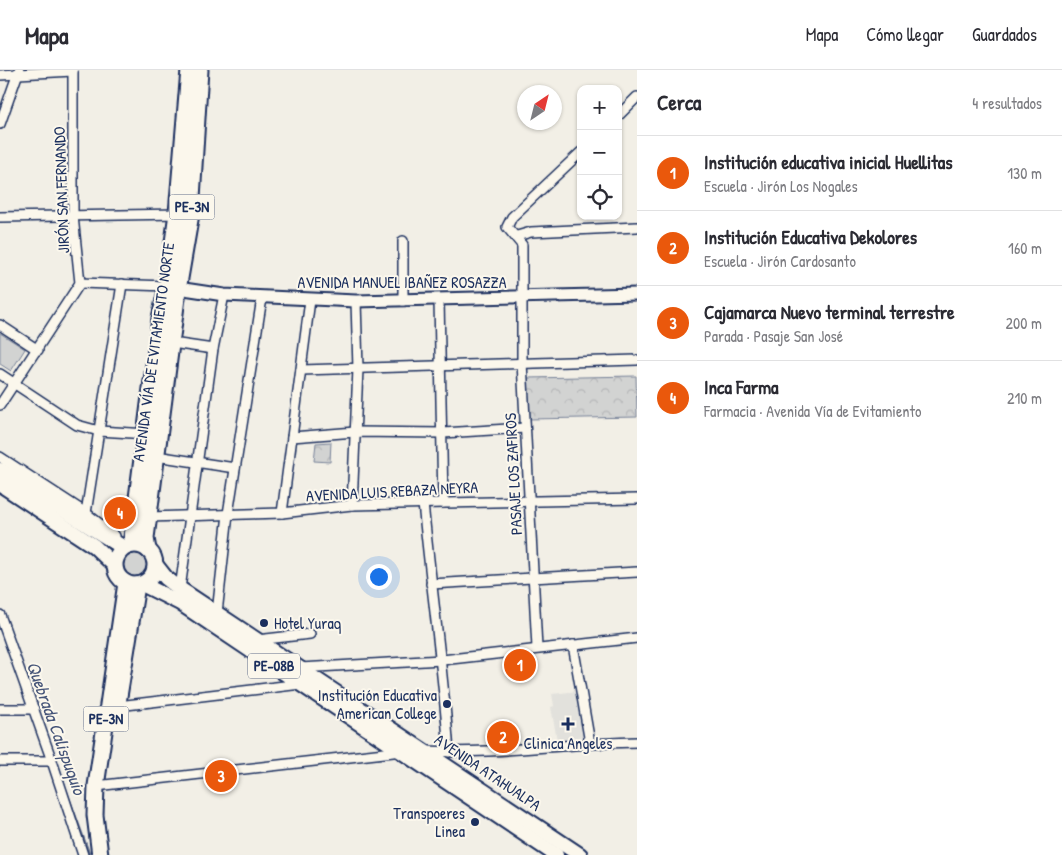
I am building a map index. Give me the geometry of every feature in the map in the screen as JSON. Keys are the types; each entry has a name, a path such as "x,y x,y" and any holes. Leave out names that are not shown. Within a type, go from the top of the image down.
{"highway":[{"name":"PE-3N","path":"184,214 189,70"},
{"name":"AVENIDA VÍA DE EVITAMIENTO NORTE","path":"148,550 146,538 156,456 152,435 172,343 173,288 184,214 200,70"},
{"name":"PE-3N","path":"100,855 95,815 118,706 127,578 116,557 128,546 152,435 160,318 173,288"},
{"path":"128,546 138,545 148,550"},
{"name":"PE-3N","path":"127,578 152,576 155,564 148,550"},
{"name":"PE-3N","path":"110,855 101,786 127,578"}],"main road":[{"path":"0,470 128,546"},
{"name":"AVENIDA ATAHUALPA","path":"0,484 94,546 127,578 173,598 403,750 556,855"},
{"name":"AVENIDA ATAHUALPA","path":"155,564 166,578 180,588 580,855"}],"street":[{"path":"0,75 18,72 73,70"},
{"name":"JIRÓN SAN FERNANDO","path":"73,70 73,216 80,283"},
{"path":"0,124 18,72"},
{"path":"622,112 637,98"},
{"name":"PASAJE LOS ZAFIROS","path":"537,648 522,362 522,245 507,228 512,217 577,156"},
{"path":"0,218 184,214"},
{"path":"516,236 531,232 637,227"},
{"path":"403,241 403,301"},
{"path":"0,405 38,350 80,283 173,288"},
{"path":"86,513 122,284"},
{"name":"AVENIDA MANUEL IBAÑEZ ROSAZZA","path":"173,288 262,298 356,301 637,294"},
{"path":"180,588 213,348 224,295"},
{"path":"217,613 228,514 262,298"},
{"path":"282,513 288,449 292,437 310,300"},
{"path":"439,300 442,367 443,503"},
{"path":"352,505 358,369 356,301"},
{"path":"0,325 38,350"},
{"path":"172,343 213,348"},
{"path":"301,370 637,360"},
{"path":"0,374 77,424 99,430 152,435"},
{"path":"292,437 355,432 443,433 525,428"},
{"path":"156,456 235,468"},
{"path":"0,457 86,513 128,546"},
{"name":"AVENIDA LUIS REBAZA NEYRA","path":"149,517 282,513 352,505 637,499"},
{"path":"423,503 431,584 442,660 449,752"},
{"path":"431,584 637,572"},
{"path":"0,615 83,855"},
{"path":"257,640 310,634"},
{"path":"300,668 442,660 637,638"},
{"path":"0,641 10,640"},
{"path":"573,645 590,743"},
{"path":"118,706 301,684"},
{"path":"0,709 34,709"},
{"path":"101,786 403,750 449,752 637,742"},
{"path":"0,761 52,761"}],"shaded area":[{"name":"Clinica Angeles","path":"578,691 585,736 557,740 551,707 554,706 552,694"}],"green space":[{"path":"0,333 25,349 11,371 0,364"},
{"path":"636,376 637,417 530,419 527,378"},
{"path":"331,442 330,462 314,461 316,443"},
{"path":"134,551 144,555 148,565 144,575 134,579 124,575 120,565 124,555"}],"waterway":[{"name":"Quebrada Calispuquio","path":"66,790 89,853"}],"place":[{"name":"Inca Farma","path":"120,513"},
{"name":"Hotel Yuraq","path":"264,623"},
{"name":"Institución educativa inicial Huellitas","path":"520,665"},
{"name":"Institución Educativa American College","path":"447,704"},
{"name":"Clinica Angeles","path":"568,724"},
{"name":"Institución Educativa Dekolores","path":"503,737"},
{"name":"Cajamarca Nuevo terminal terrestre","path":"221,776"},
{"name":"Transpoeres Linea","path":"475,822"}]}
